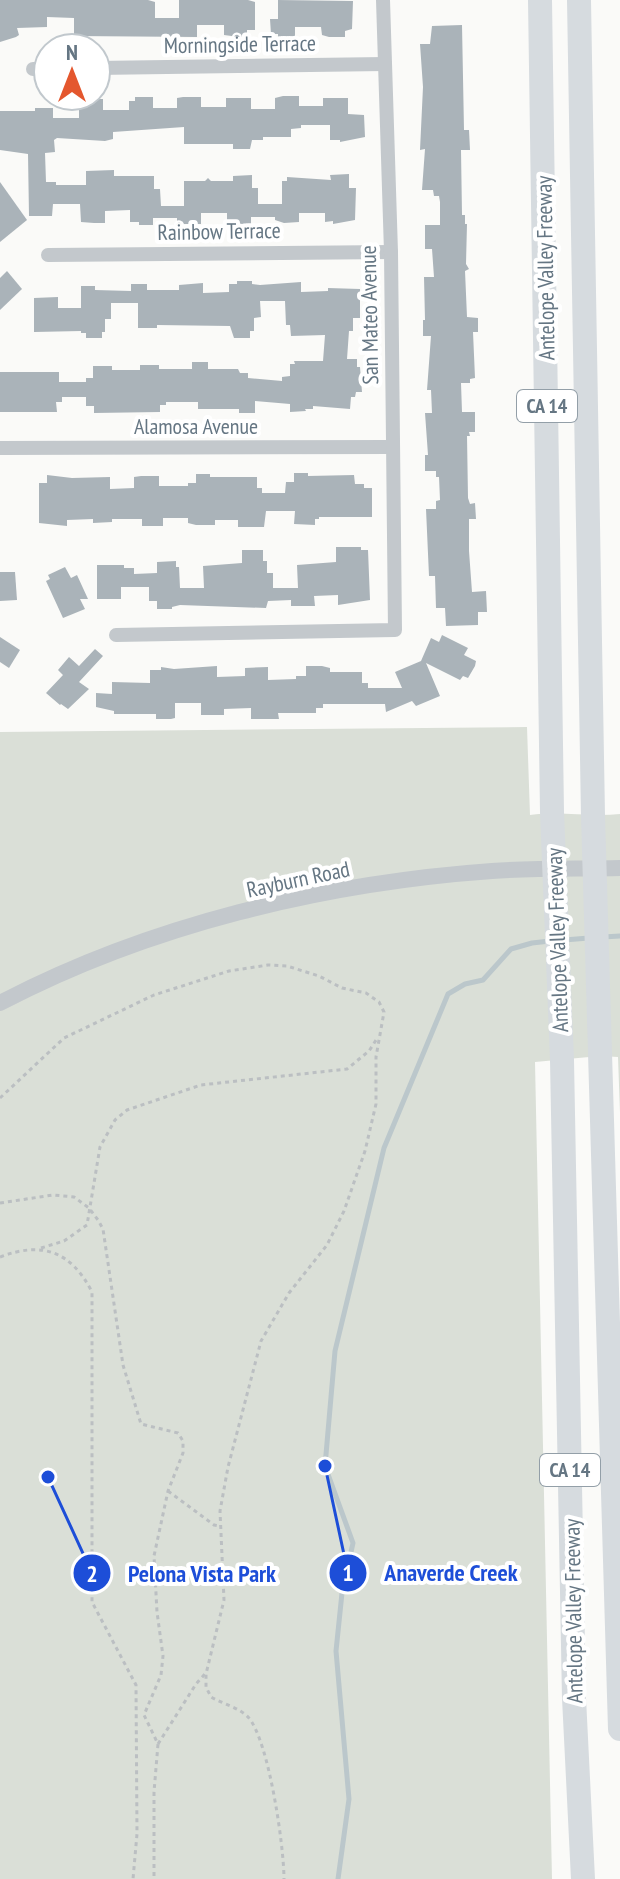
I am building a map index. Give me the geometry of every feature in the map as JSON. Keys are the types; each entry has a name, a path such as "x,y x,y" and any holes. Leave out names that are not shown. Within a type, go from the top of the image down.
{"highway":[{"name":"Antelope Valley Freeway","path":"540,0 552,812 562,1060 574,1698 583,1879"},
{"name":"Antelope Valley Freeway","path":"579,0 593,816 620,1729"}],"street":[{"name":"San Mateo Avenue","path":"116,635 395,630 391,252 383,0"},
{"name":"Morningside Terrace","path":"112,68 385,64"},
{"name":"Rainbow Terrace","path":"48,255 391,252"},
{"name":"Alamosa Avenue","path":"0,448 393,447"},
{"name":"Rayburn Road","path":"0,1003 109,955 262,908 415,879 493,871 620,868"}],"path":[{"path":"0,1098 64,1038 154,995 229,971 268,965 287,966 319,976 342,988 366,993 379,1002 384,1012 374,1077 376,1104 365,1151 344,1211 327,1245 289,1293 261,1341 228,1467 220,1511 224,1600 206,1674 206,1687 211,1697 236,1708 255,1726 263,1747 284,1851 284,1879"},
{"path":"0,1257 64,1241 83,1230 87,1225 100,1147 115,1120 127,1110 201,1085 347,1069 369,1051 381,1033"},
{"path":"0,1203 53,1195 74,1197 89,1208 103,1229 123,1365 141,1424 178,1433 183,1441 183,1453 168,1491 154,1556 163,1656 161,1675 144,1715 158,1744"},
{"path":"37,1249 56,1252 69,1261 84,1277 92,1292 92,1602 136,1685 137,1834 133,1879"},
{"path":"168,1491 214,1525 220,1526"},
{"path":"154,1879 154,1792 158,1744 196,1684 206,1674"}],"shaded area":[{"path":"527,727 530,815 620,814 620,1113 618,1057 535,1062 552,1879 0,1879 0,732"}],"building":[{"path":"0,0 148,0 155,2 155,18 179,18 179,0 255,2 255,30 247,30 247,38 224,35 224,25 197,25 197,37 112,36 112,32 74,32 74,18 47,17 47,27 17,28 19,35 0,42"},
{"path":"278,0 353,1 352,29 345,31 345,37 329,37 322,35 321,27 295,27 295,37 278,37 278,34 271,34 270,19 278,19"},
{"path":"462,25 464,130 469,130 470,150 461,150 462,215 465,215 467,224 466,264 469,269 465,271 467,317 478,318 478,332 473,332 475,378 470,379 470,383 461,383 462,412 475,412 475,432 469,432 470,436 467,436 468,498 470,504 475,503 476,519 469,519 469,551 472,592 486,591 487,612 478,612 478,625 446,626 445,608 436,608 435,576 429,576 426,509 436,509 436,501 440,500 436,471 425,471 425,455 428,455 425,413 432,413 431,390 427,390 431,336 423,336 424,277 434,277 432,249 425,249 425,225 440,225 440,202 433,190 422,190 425,149 420,150 423,87 420,44 430,44 432,26"},
{"path":"299,96 299,106 323,106 323,98 348,98 348,114 364,115 365,137 340,142 330,140 330,125 301,125 301,128 291,129 291,137 252,140 250,149 233,149 233,144 184,144 184,127 113,132 113,139 105,141 57,138 54,140 55,152 45,153 46,182 86,185 86,171 114,170 114,176 154,176 154,189 160,189 161,206 184,206 184,181 205,181 208,178 211,181 233,181 233,176 252,175 252,188 258,188 258,204 282,204 282,181 287,181 287,177 331,180 330,175 349,174 349,188 356,188 355,220 333,224 333,221 325,222 325,213 299,213 299,222 284,223 275,220 275,217 251,217 251,224 235,225 235,222 227,222 227,213 201,213 201,224 184,224 177,222 177,218 153,218 153,225 139,225 139,222 130,222 130,210 105,211 105,223 94,223 81,222 80,204 53,204 52,216 29,216 28,154 0,150 0,111 53,112 53,118 79,118 79,112 129,110 129,101 135,101 135,97 153,97 153,108 177,108 177,98 201,97 201,107 226,107 226,98 251,98 251,109 275,109 275,98"},
{"path":"0,182 27,220 0,242"},
{"path":"7,271 22,289 0,310 0,278"},
{"path":"237,281 252,281 252,284 260,285 301,282 301,292 328,291 328,288 360,289 360,318 353,318 347,359 357,359 362,392 356,392 355,397 351,397 350,409 313,406 313,409 306,411 290,412 290,404 255,401 255,413 239,413 239,409 198,409 198,402 166,402 166,405 160,405 160,412 94,413 94,406 86,406 86,397 62,397 62,402 56,402 57,412 0,412 0,372 59,372 59,382 86,382 86,378 93,378 93,366 112,366 112,370 140,370 140,365 159,365 159,369 192,369 192,362 208,362 208,369 238,369 240,373 248,373 248,378 282,381 282,377 290,376 290,364 295,364 294,361 323,361 325,335 291,336 290,325 286,325 285,301 260,301 261,317 254,318 254,331 250,331 250,338 234,338 230,326 157,325 157,328 138,328 138,303 111,303 111,319 105,319 102,338 86,338 86,333 81,331 34,332 34,298 58,297 58,308 81,308 81,286 95,286 95,290 131,291 131,284 147,284 147,290 179,290 179,285 203,283 203,293 229,292 229,284 237,284"},
{"path":"294,473 308,473 308,476 354,475 355,484 372,488 372,517 319,517 315,519 315,525 294,524 295,511 266,511 264,527 238,527 238,520 215,520 215,525 196,525 188,523 188,518 163,518 163,526 142,526 142,519 112,519 112,522 93,523 93,519 67,520 67,526 39,523 39,483 47,483 47,475 110,477 110,489 134,488 134,477 141,476 159,476 159,486 188,486 188,483 196,483 196,474 257,477 257,488 262,488 262,493 285,493 286,482 294,482"},
{"path":"336,547 368,550 370,600 338,605 338,595 314,596 315,606 291,606 291,600 268,601 266,608 180,605 172,609 157,609 157,601 149,601 149,587 121,587 121,599 97,599 97,565 124,565 124,568 134,568 134,574 157,573 157,562 176,561 180,588 204,588 203,566 242,563 242,550 263,550 267,573 273,573 273,588 298,588 297,565 336,562"},
{"path":"65,567 71,578 77,575 88,599 80,599 85,609 63,618 46,581 50,579 48,575"},
{"path":"0,572 15,572 17,600 0,601"},
{"path":"442,635 468,648 464,655 476,661 475,666 468,678 463,676 460,680 426,663 440,696 416,706 412,701 386,712 385,704 323,704 323,708 316,708 316,713 278,713 279,719 251,719 251,708 224,709 224,715 201,715 201,703 175,703 175,718 171,719 156,719 156,714 114,714 114,711 96,707 96,693 112,694 112,682 150,683 150,670 161,670 161,667 217,666 217,677 245,676 245,668 268,667 268,680 296,679 296,676 306,676 306,666 322,666 330,668 330,672 362,672 362,683 368,683 368,688 402,688 395,672 421,661 431,638 439,642"},
{"path":"0,637 20,650 9,668 0,662"},
{"path":"95,649 103,656 79,682 89,689 68,709 60,705 46,693 63,675 58,670 69,657 79,666"}],"waterway":[{"path":"603,937 620,936"},
{"path":"564,940 589,938"},
{"path":"338,1879 349,1799 336,1651 342,1593 353,1543 325,1466 335,1351 384,1148 448,994 465,984 483,980 511,949 550,941"}],"place":[{"name":"Anaverde Creek","path":"325,1466"},
{"name":"Pelona Vista Park","path":"48,1477"}]}
